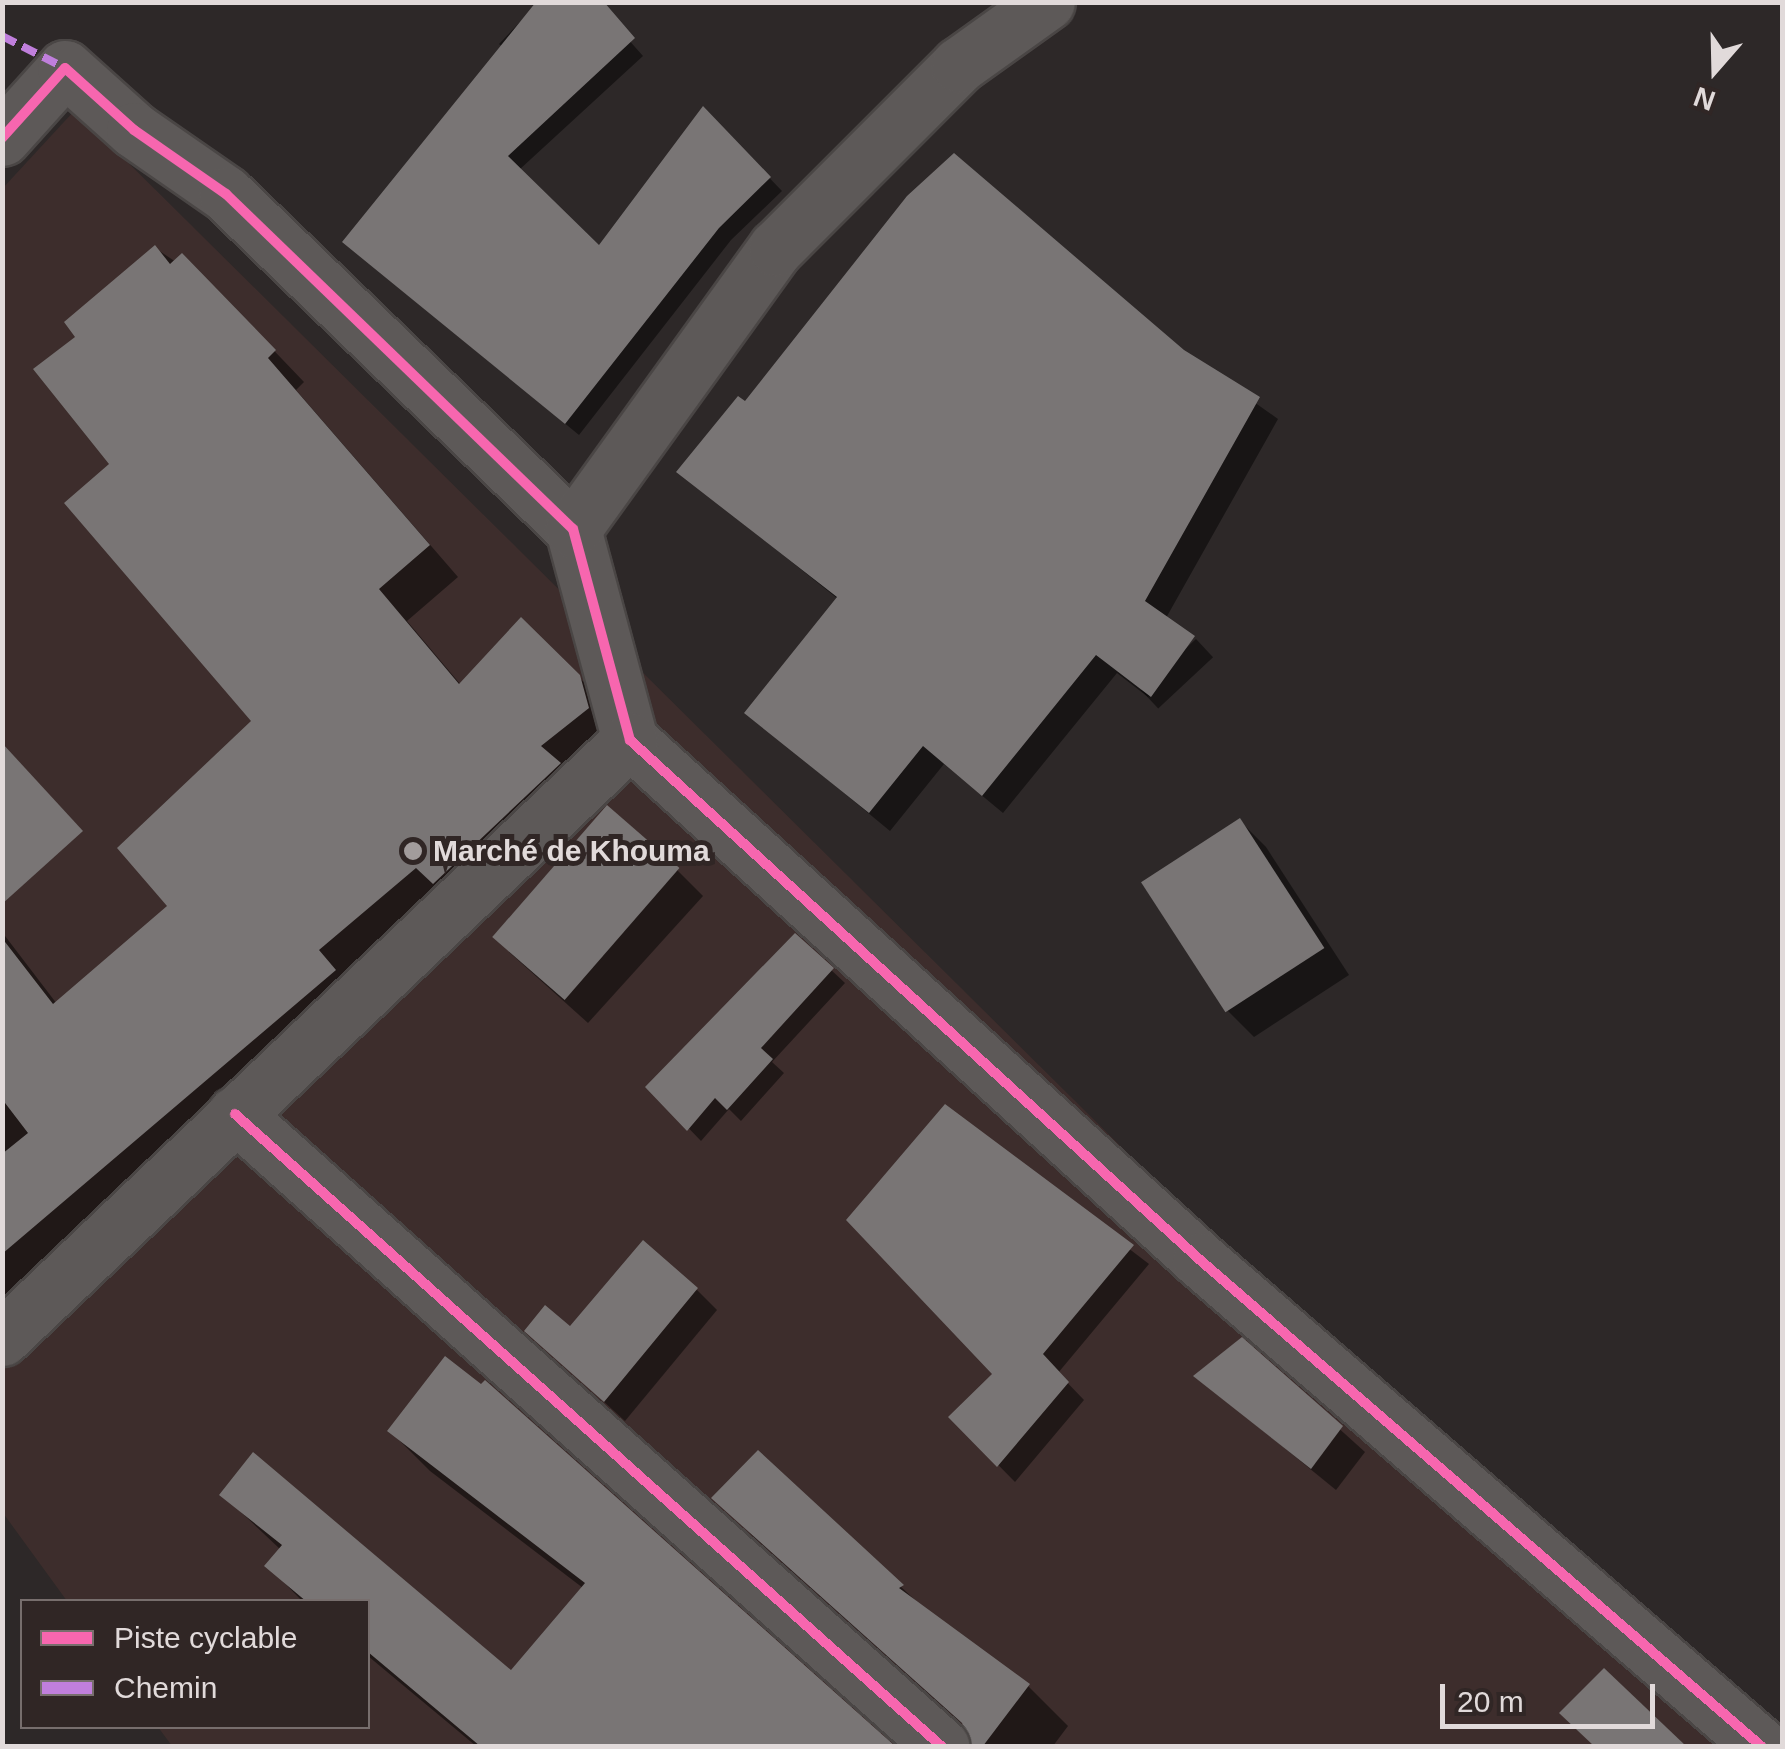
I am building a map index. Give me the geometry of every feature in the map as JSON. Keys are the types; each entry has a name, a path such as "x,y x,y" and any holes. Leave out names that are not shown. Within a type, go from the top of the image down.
{"street":[{"path":"573,530 776,248 959,65 1047,2"},
{"path":"2,138 64,68 134,130 226,194 573,530 630,740 1200,1260 1761,1746"},
{"path":"2,1338 630,740"},
{"path":"235,1114 941,1746"}],"shaded area":[{"name":"Marché de Khouma","path":"75,110 1726,1746 172,1746 159,1729 370,1729 370,1599 66,1599 3,1513 2,189"}],"building":[{"path":"536,2 604,2 635,38 508,156 599,245 703,106 771,177 719,228 565,424 342,242"},
{"path":"954,153 1184,350 1260,397 1145,601 1195,636 1151,697 1096,655 982,796 923,746 869,813 744,713 837,597 676,472 738,396 745,401 907,196"},
{"path":"155,245 170,264 182,253 276,350 268,358 430,545 379,589 459,684 521,617 580,675 589,708 541,746 561,763 433,884 416,868 319,950 336,970 2,1254 2,1154 28,1133 2,1099 2,938 53,1004 167,906 117,848 251,721 64,503 109,464 33,369 75,337 64,322"},
{"path":"2,743 83,831 2,904"},
{"path":"607,805 679,868 565,1000 492,937"},
{"path":"1240,818 1324,948 1225,1012 1141,882"},
{"path":"795,933 834,968 761,1048 773,1059 727,1110 715,1098 687,1131 645,1087"},
{"path":"945,1104 1134,1245 1043,1354 1069,1382 997,1467 948,1417 992,1374 846,1220"},
{"path":"643,1240 698,1288 604,1402 524,1331 545,1305 570,1326"},
{"path":"1242,1337 1343,1426 1311,1469 1193,1376"},
{"path":"445,1356 481,1384 485,1380 895,1746 480,1746 370,1654 370,1599 303,1599 264,1566 282,1545 219,1495 253,1452 511,1670 585,1583 387,1431"},
{"path":"758,1450 904,1585 899,1588 1030,1684 983,1746 971,1746 962,1723 711,1498"},
{"path":"1604,1668 1686,1746 1594,1746 1559,1713"}],"marked path":[{"path":"2,36 65,68"}],"cycle path":[{"path":"2,138 65,68 134,130 226,194 573,529 630,740 1200,1260 1761,1746"},
{"path":"235,1114 941,1746"}],"place":[{"name":"Marché de Khouma","path":"413,851"}]}
